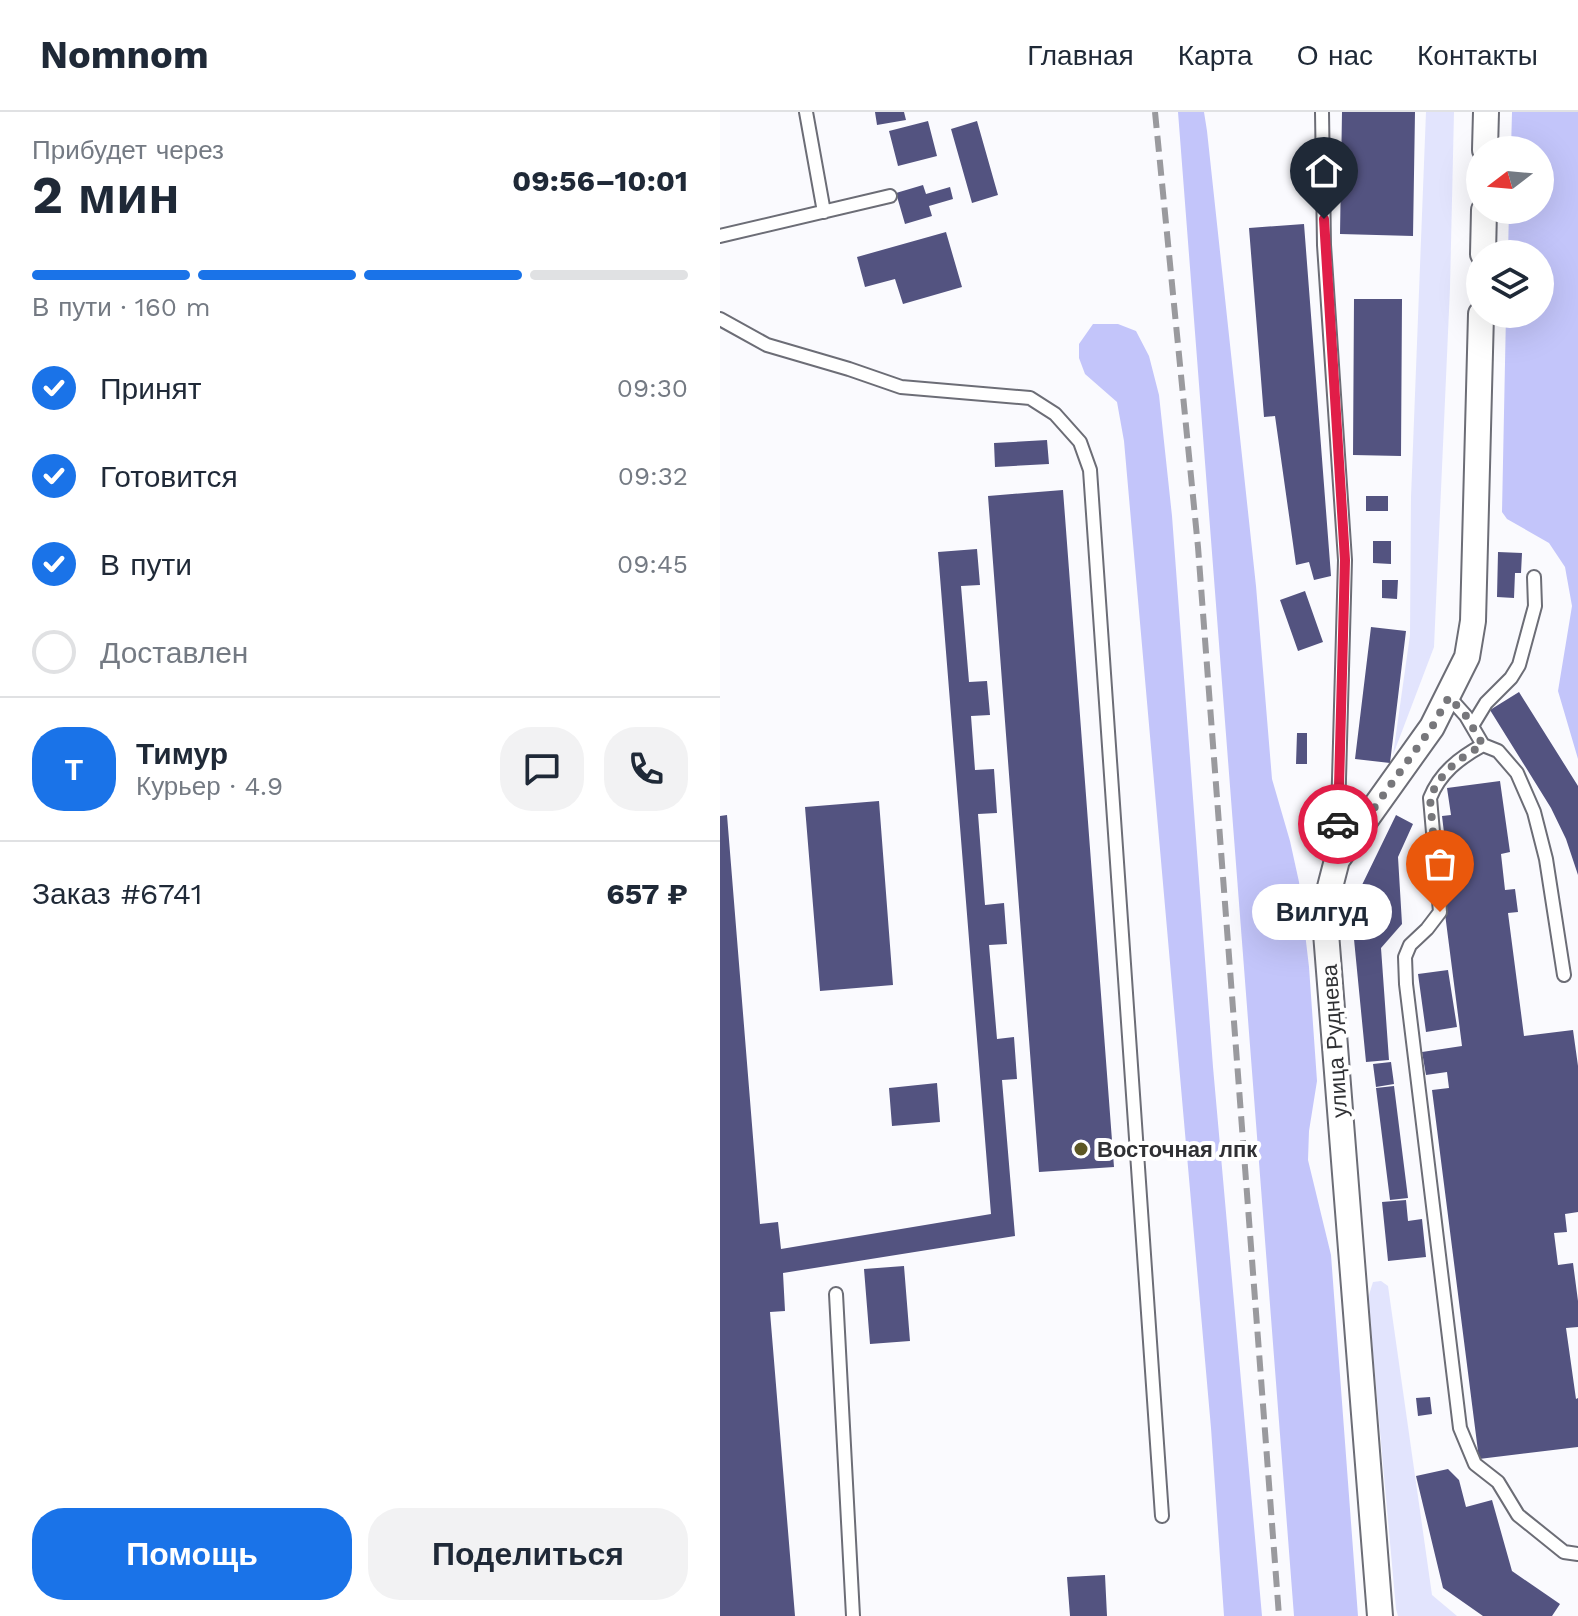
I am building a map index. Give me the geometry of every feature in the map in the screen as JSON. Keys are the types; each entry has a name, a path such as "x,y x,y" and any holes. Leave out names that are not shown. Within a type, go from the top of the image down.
{"street":[{"path":"1485,136 1486,112"},
{"name":"улица Руднева","path":"1380,1616 1326,933 1329,891 1337,860 1432,727 1467,657 1473,621 1481,328"}],"lane":[{"path":"806,112 824,212"},
{"path":"1322,112 1324,245 1345,560 1337,860"},
{"path":"720,236 890,196"},
{"path":"720,319 767,345 901,387 1030,398 1055,414 1080,442 1090,470 1162,1516"},
{"path":"1472,726 1486,703 1511,678 1519,665 1535,606 1534,577"},
{"path":"1449,697 1483,745 1498,751 1517,773 1534,812 1546,859 1564,975"},
{"path":"1483,745 1463,756 1437,781 1430,798 1440,912 1410,945 1405,957 1408,1000 1460,1428 1465,1445 1475,1464 1498,1482 1518,1515 1564,1552 1578,1554"},
{"path":"836,1294 853,1616"}],"shaded area":[{"path":"1178,112 1204,112 1207,131 1256,586 1272,779 1299,882 1317,1081 1308,1160 1331,1255 1358,1616 1294,1616"},
{"path":"1426,112 1454,112 1450,288 1434,647 1393,755 1410,635 1411,497"},
{"path":"1512,112 1578,112 1578,759 1558,691 1572,606 1565,567 1549,543 1507,519 1502,512 1506,328 1554,328 1554,240 1508,240 1509,224 1554,224 1554,136 1511,136"},
{"path":"1093,324 1118,324 1136,331 1149,356 1159,395 1172,516 1213,1067 1262,1616 1224,1616 1211,1428 1124,441 1117,402 1085,374 1079,358 1079,344"},
{"path":"1381,1281 1388,1286 1432,1595 1457,1616 1398,1616 1396,1609 1368,1298 1373,1282"}],"building":[{"path":"875,112 904,112 906,120 877,125"},
{"path":"1342,112 1415,112 1413,236 1340,234"},
{"path":"928,121 937,156 898,166 889,131"},
{"path":"977,121 998,195 972,203 951,129"},
{"path":"923,185 926,194 950,187 953,199 929,206 932,216 905,224 896,193"},
{"path":"1304,224 1331,576 1314,580 1309,562 1296,565 1275,416 1264,417 1249,228"},
{"path":"946,232 962,287 903,304 895,279 865,287 857,257"},
{"path":"1354,299 1402,299 1401,456 1353,455"},
{"path":"1047,440 1049,464 995,467 994,443"},
{"path":"1063,490 1114,1167 1039,1172 988,496"},
{"path":"1366,496 1388,496 1388,511 1366,511"},
{"path":"1373,541 1391,541 1391,564 1373,563"},
{"path":"977,549 980,585 961,586 969,682 987,681 990,715 971,716 975,770 994,769 997,813 978,814 985,905 1004,903 1007,944 989,945 997,1039 1014,1037 1017,1079 1002,1080 1015,1236 783,1273 785,1311 770,1312 795,1616 720,1616 720,816 727,815 760,1224 778,1222 781,1249 991,1214 938,552"},
{"path":"1498,552 1522,553 1521,573 1515,573 1514,598 1497,597"},
{"path":"1382,580 1398,580 1397,599 1382,598"},
{"path":"1305,591 1323,642 1298,651 1280,600"},
{"path":"1371,627 1406,631 1390,763 1355,759"},
{"path":"1519,692 1578,786 1578,875 1551,808 1490,710"},
{"path":"1297,733 1307,733 1307,764 1296,764"},
{"path":"1500,781 1510,852 1501,854 1505,890 1515,889 1518,912 1508,913 1524,1036 1573,1030 1578,1066 1578,1212 1565,1214 1567,1232 1554,1233 1558,1265 1573,1263 1578,1301 1578,1327 1566,1328 1578,1398 1578,1447 1479,1459 1432,1090 1449,1088 1447,1072 1426,1075 1422,1052 1462,1046 1439,867 1448,866 1442,816 1451,815 1447,788"},
{"path":"879,801 893,985 820,991 805,807"},
{"path":"1396,815 1413,824 1398,857 1402,924 1381,948 1389,1060 1366,1062 1353,929 1361,887"},
{"path":"1448,970 1457,1027 1426,1032 1418,974"},
{"path":"1391,1062 1394,1084 1376,1087 1373,1064"},
{"path":"937,1083 940,1122 892,1126 889,1088"},
{"path":"1394,1086 1408,1198 1390,1200 1376,1088"},
{"path":"1406,1200 1408,1221 1422,1219 1426,1257 1388,1261 1382,1202"},
{"path":"904,1266 910,1341 870,1344 864,1269"},
{"path":"1430,1397 1432,1414 1418,1416 1416,1398"},
{"path":"1448,1469 1459,1480 1466,1507 1492,1500 1512,1571 1560,1604 1552,1616 1483,1616 1443,1588 1416,1476"},
{"path":"1105,1575 1107,1616 1070,1616 1067,1577"}],"railway":[{"path":"1155,112 1198,547 1279,1616"}],"way so far":[{"path":"1338,824 1337,860 1432,727 1449,697 1466,716 1483,745 1463,756 1437,781 1430,798 1440,912"}],"place":[{"name":"Вилгуд","path":"1440,912"},
{"name":"Восточная лпк","path":"1081,1149"}],"route":[{"path":"1324,219 1344,516 1338,824"}]}
